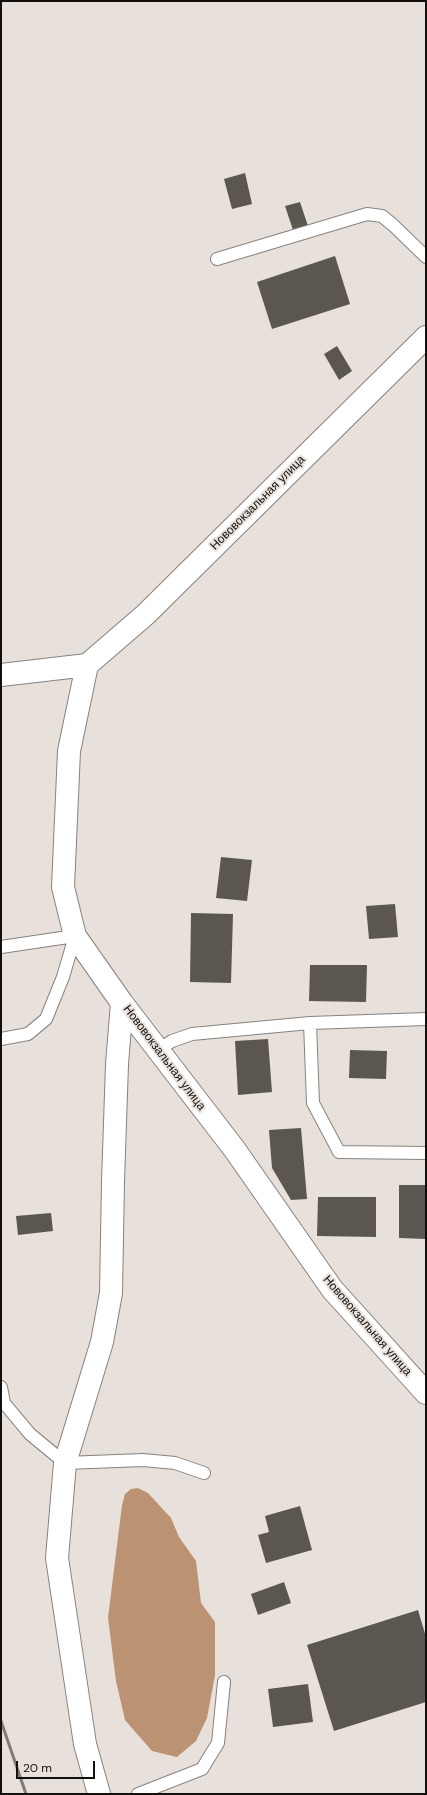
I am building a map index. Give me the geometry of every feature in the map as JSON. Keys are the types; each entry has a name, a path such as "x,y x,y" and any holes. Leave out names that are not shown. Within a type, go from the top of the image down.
{"street":[{"name":"Нововокзальная улица","path":"426,337 145,615 87,665 69,751 63,887 75,936 122,1003 235,1150 332,1289 426,1393"},
{"path":"1,675 87,665"},
{"path":"100,1794 85,1744 57,1558 65,1463 102,1342 111,1293 115,1111 122,1003"}],"lane":[{"path":"217,259 367,214 382,216 426,257"},
{"path":"1,947 75,936 63,977 46,1019 28,1034 1,1039"},
{"path":"158,1050 172,1041 192,1034 310,1023 426,1019"},
{"path":"310,1023 313,1103 339,1152 426,1153"},
{"path":"1,1387 4,1403 26,1429 65,1463 143,1460 175,1463 204,1474"},
{"path":"138,1794 202,1769 218,1743 224,1682"}],"shaded area":[{"path":"138,1488 148,1493 171,1518 179,1537 196,1561 201,1603 215,1622 215,1675 207,1718 196,1741 177,1757 152,1751 125,1720 116,1681 108,1618 122,1505 125,1494 131,1489"}],"building":[{"path":"245,173 252,204 232,209 224,179"},
{"path":"300,202 308,226 293,230 285,206"},
{"path":"335,256 350,304 272,329 257,282"},
{"path":"337,346 352,371 339,380 324,354"},
{"path":"221,857 252,860 247,901 216,898"},
{"path":"395,904 398,937 369,939 366,906"},
{"path":"191,913 233,914 231,983 190,982"},
{"path":"310,965 367,965 366,1002 309,1001"},
{"path":"268,1039 272,1092 238,1095 235,1041"},
{"path":"350,1050 387,1051 386,1079 349,1078"},
{"path":"301,1128 307,1199 291,1200 272,1168 269,1130"},
{"path":"399,1185 426,1185 426,1239 399,1238"},
{"path":"318,1197 376,1197 376,1237 317,1236"},
{"path":"51,1213 53,1231 18,1235 16,1216"},
{"path":"300,1506 312,1550 266,1563 258,1535 269,1532 265,1516"},
{"path":"284,1582 291,1603 258,1615 251,1594"},
{"path":"418,1610 426,1637 426,1702 334,1731 307,1645"},
{"path":"308,1684 313,1722 273,1727 268,1689"}],"railway":[{"path":"1,1721 26,1794"}]}
